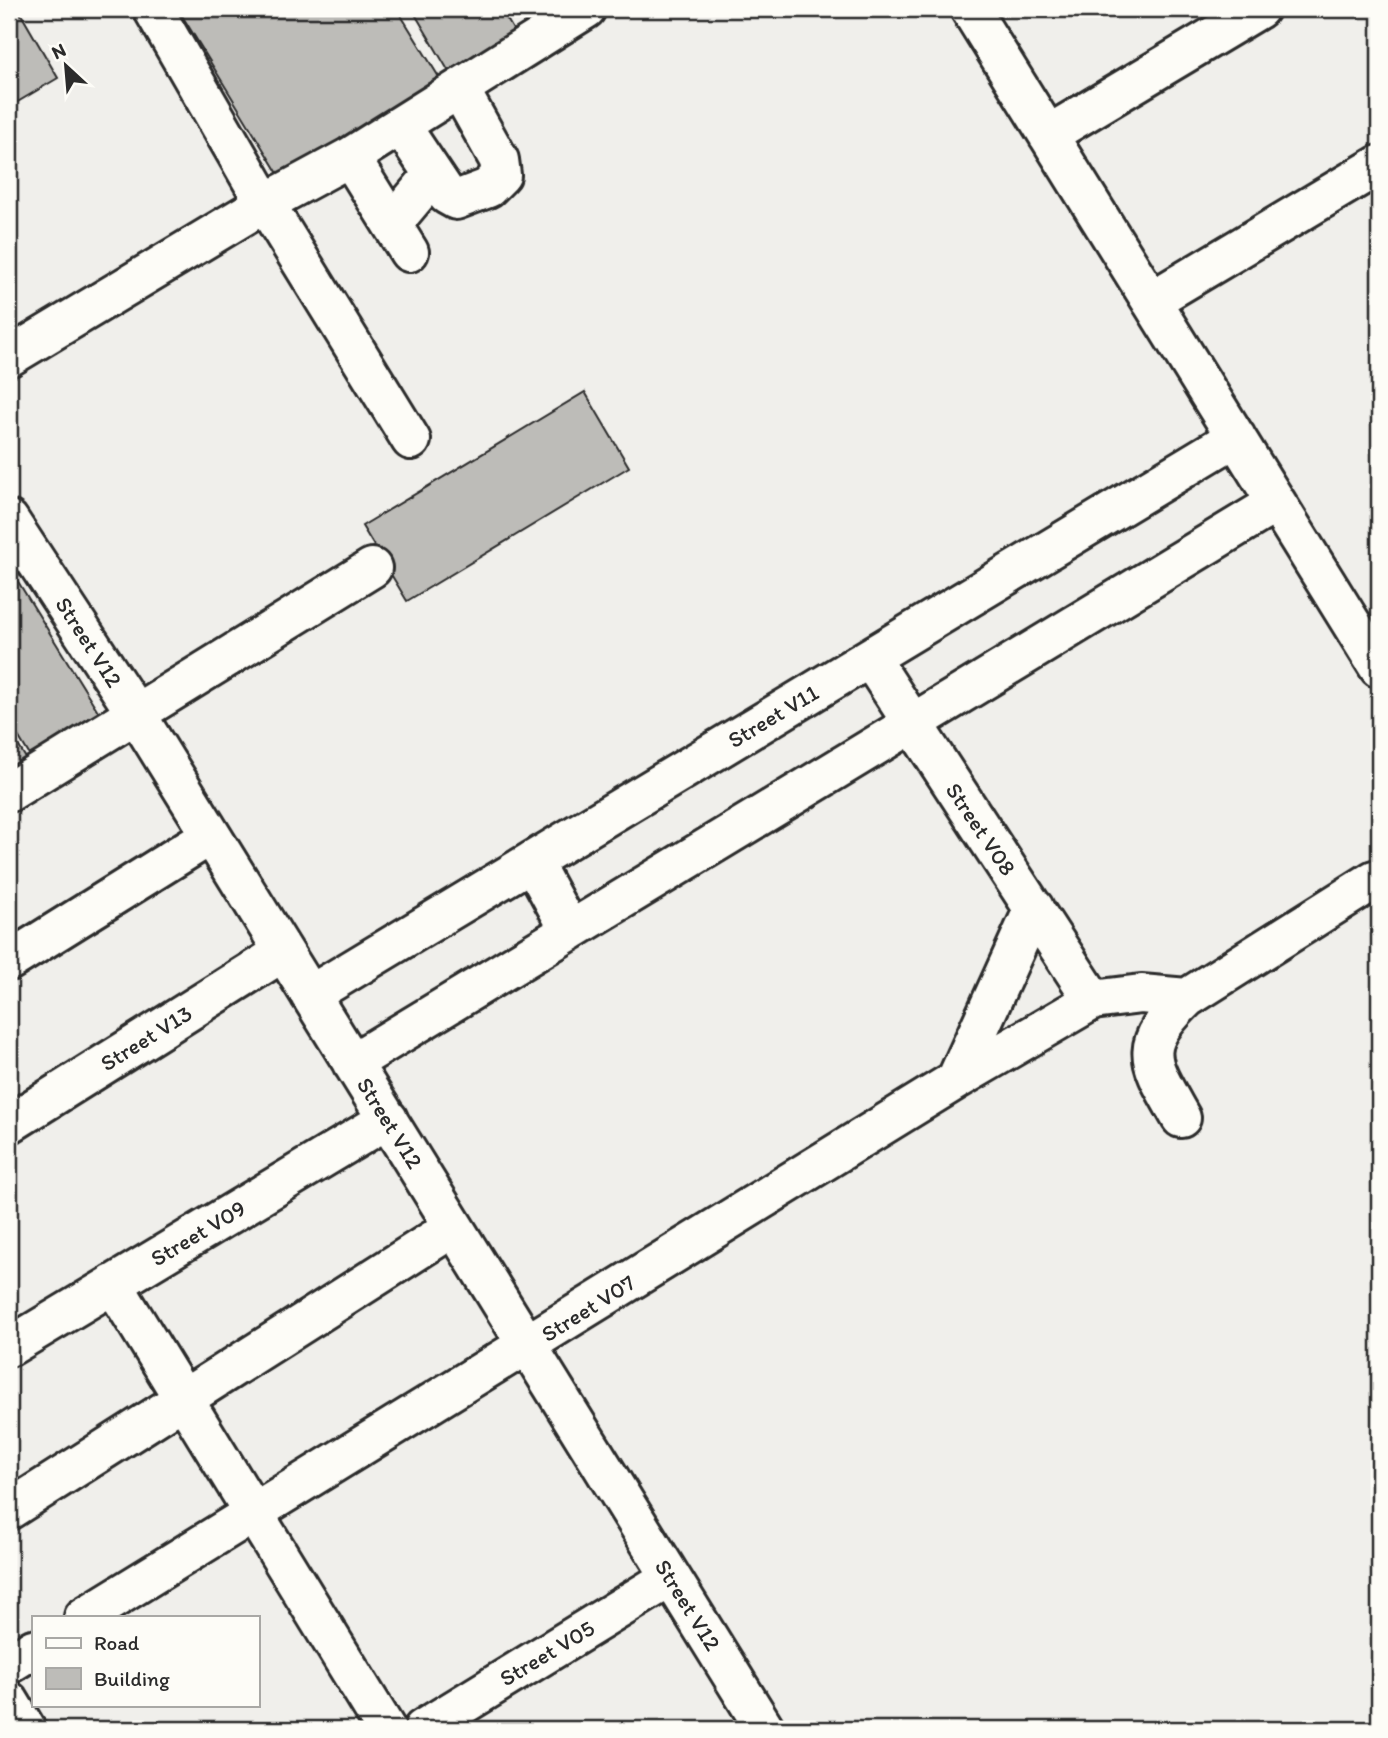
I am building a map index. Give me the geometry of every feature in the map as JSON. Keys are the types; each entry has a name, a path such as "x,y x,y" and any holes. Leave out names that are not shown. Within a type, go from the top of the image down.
{"street":[{"path":"153,9 265,203 411,440"},
{"path":"9,357 265,203 350,157 586,9"},
{"path":"970,9 1379,668"},
{"path":"1048,135 1259,9"},
{"path":"401,126 447,194 456,200 488,188 501,175 499,160 460,90"},
{"path":"350,157 400,238 433,175"},
{"path":"1151,301 1379,165"},
{"name":"Street V11","path":"310,995 1236,437"},
{"path":"352,1063 1276,503"},
{"name":"Street V12","path":"9,520 135,712 765,1729"},
{"path":"9,792 372,568"},
{"name":"Street V08","path":"870,657 911,724 1093,1000"},
{"path":"9,961 211,835"},
{"path":"533,861 570,931"},
{"path":"1181,1118 1153,1067 1152,1044 1161,1023 1186,998 1374,880"},
{"path":"956,1080 1034,908"},
{"name":"Street V13","path":"9,1124 283,951"},
{"path":"1093,1000 1141,994 1186,998"},
{"name":"Street V07","path":"86,1616 956,1080 1093,1000"},
{"name":"Street V09","path":"9,1347 387,1119"},
{"path":"9,1510 454,1227"},
{"path":"113,1284 386,1729"},
{"name":"Street V05","path":"423,1729 671,1577"},
{"path":"9,1664 32,1650"},
{"path":"9,1701 26,1729"}],"building":[{"path":"9,9 18,9 58,78 9,107"},
{"path":"178,9 397,9 442,82 282,180"},
{"path":"412,9 501,9 521,43 455,82"},
{"path":"585,392 629,467 407,601 362,526"},
{"path":"9,567 101,716 32,759 9,721"},
{"path":"9,730 30,765 9,778"}]}
